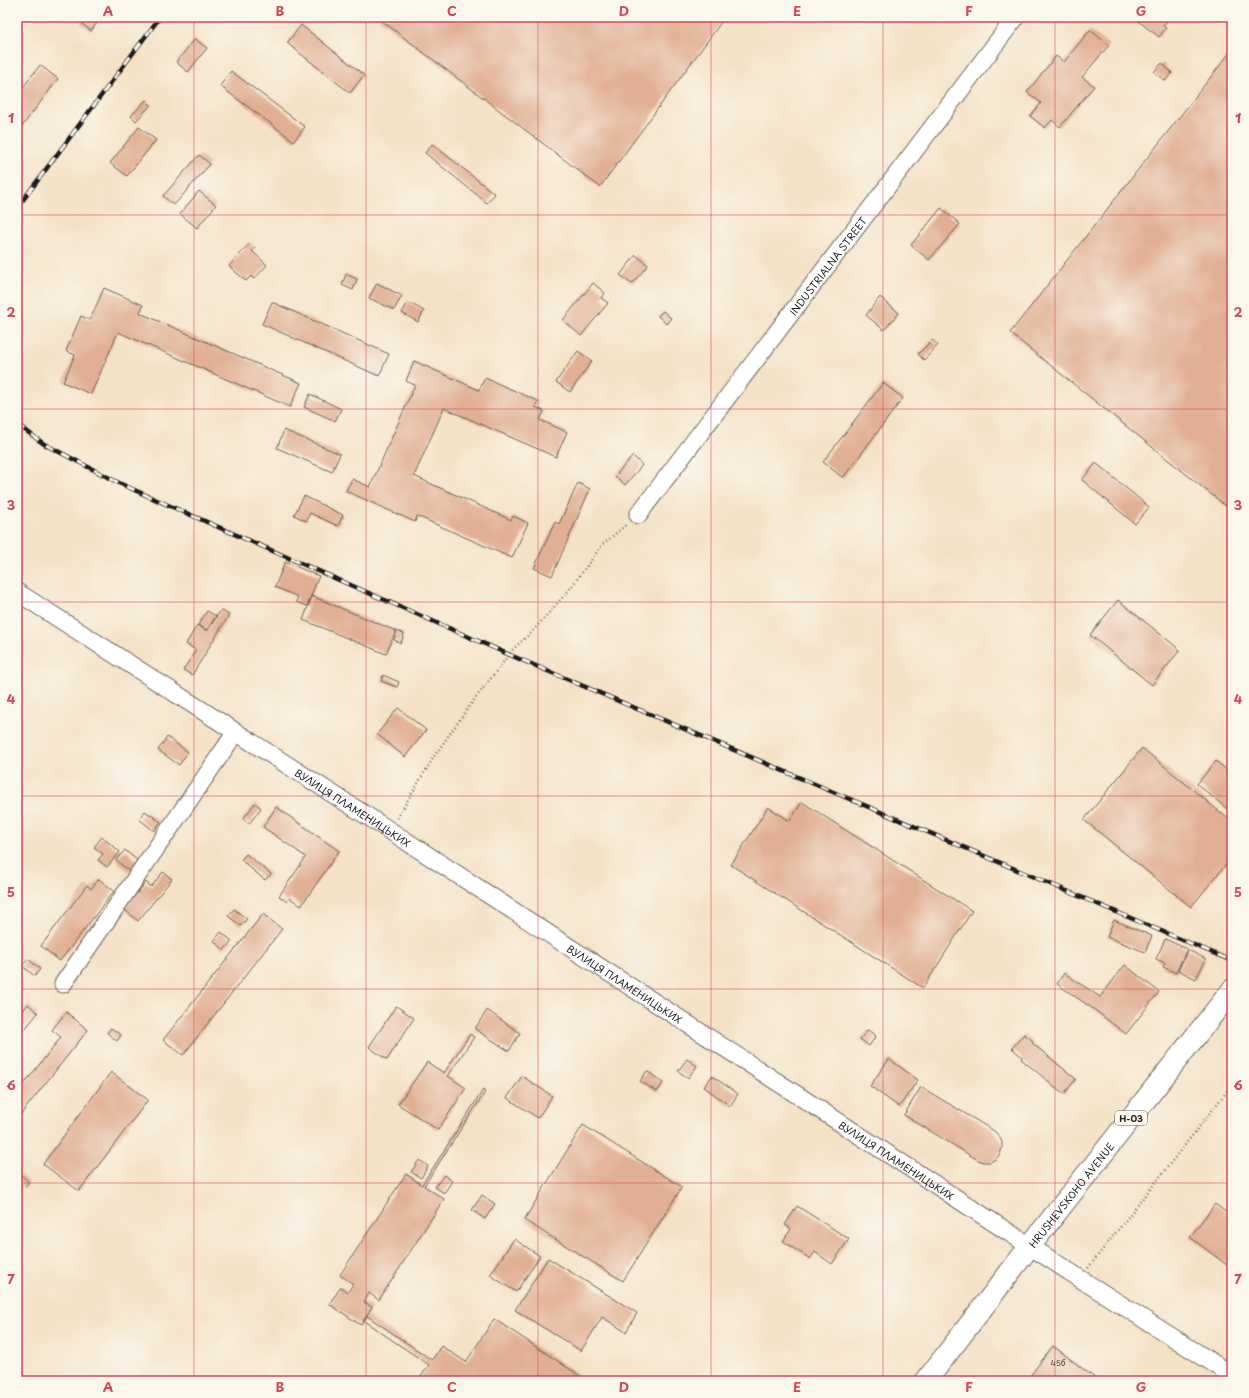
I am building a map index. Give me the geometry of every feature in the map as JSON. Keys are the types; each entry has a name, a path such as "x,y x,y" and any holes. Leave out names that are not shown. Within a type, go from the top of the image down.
{"main road":[{"name":"HRUSHEVSKOHO AVENUE","path":"926,1381 1030,1246 1232,990"}],"street":[{"name":"INDUSTRIALNA STREET","path":"638,515 1016,17"},
{"name":"ВУЛИЦЯ ПЛАМЕНИЦЬКИХ","path":"17,592 389,830 1030,1246 1232,1375"},
{"path":"63,984 236,732"}],"path":[{"path":"389,830 435,755 468,708 514,648 531,633 569,590 603,544 638,515"},
{"path":"1080,1278 1232,1085"}],"building":[{"path":"86,17 101,17 91,31 81,23"},
{"path":"377,17 725,17 600,187"},
{"path":"1133,17 1170,17 1163,26 1166,28 1159,37"},
{"path":"301,25 364,75 350,93 287,43"},
{"path":"1090,30 1109,45 1082,77 1094,86 1060,127 1052,120 1045,128 1030,116 1041,103 1027,92 1056,56 1064,62"},
{"path":"195,39 207,48 188,72 176,62"},
{"path":"1232,50 1232,511 1010,333"},
{"path":"1162,63 1172,73 1165,81 1154,72"},
{"path":"40,65 58,79 17,133 17,95"},
{"path":"231,71 305,127 294,141 220,86"},
{"path":"146,100 151,105 136,121 131,116"},
{"path":"139,127 156,140 127,176 110,163"},
{"path":"432,144 495,194 487,203 425,153"},
{"path":"199,155 210,164 174,205 163,196"},
{"path":"199,191 216,205 197,228 180,214"},
{"path":"941,208 960,224 929,260 911,245"},
{"path":"250,243 255,248 252,251 267,265 254,279 251,276 246,281 229,266"},
{"path":"636,255 648,265 632,284 620,275"},
{"path":"346,274 357,279 353,290 342,285"},
{"path":"377,283 402,296 394,310 369,298"},
{"path":"593,283 605,293 601,298 608,303 581,336 563,320"},
{"path":"104,288 143,305 140,313 301,383 290,407 118,332 91,394 63,382 75,355 66,351 81,316 90,320"},
{"path":"880,297 899,313 884,330 866,315"},
{"path":"272,302 389,354 379,376 262,324"},
{"path":"408,302 424,311 418,322 402,313"},
{"path":"663,311 671,318 666,324 658,316"},
{"path":"932,340 938,345 924,360 918,354"},
{"path":"578,351 592,361 570,392 556,382"},
{"path":"414,361 479,390 485,378 538,401 535,407 544,411 540,420 567,432 556,457 444,408 414,476 511,520 513,516 528,523 512,558 417,516 415,522 346,491 352,479 370,487 415,385 406,381"},
{"path":"883,383 903,398 843,478 823,462"},
{"path":"310,394 341,409 335,421 304,407"},
{"path":"284,430 340,454 332,472 277,448"},
{"path":"633,456 642,465 625,485 615,476"},
{"path":"1096,463 1149,507 1135,524 1082,480"},
{"path":"578,483 590,489 552,576 534,568 555,522 559,524"},
{"path":"304,496 343,515 338,526 310,513 306,521 294,515"},
{"path":"285,562 319,576 307,606 296,602 298,597 275,587"},
{"path":"312,596 396,631 386,654 303,620"},
{"path":"1118,600 1180,650 1152,685 1090,635"},
{"path":"221,610 229,615 192,675 183,670 196,650 186,644 197,625 207,631"},
{"path":"207,611 216,616 207,630 198,625"},
{"path":"397,631 404,634 401,643 394,640"},
{"path":"383,675 399,682 397,687 381,681"},
{"path":"398,708 426,730 405,757 377,734"},
{"path":"167,737 188,752 179,765 158,750"},
{"path":"1142,748 1232,822 1232,857 1191,907 1084,820"},
{"path":"1216,761 1232,774 1232,813 1197,784"},
{"path":"802,802 972,911 923,988 731,865 768,807 790,821"},
{"path":"255,803 261,808 249,824 243,819"},
{"path":"276,807 339,851 301,906 290,898 287,902 279,896 306,857 263,827"},
{"path":"145,811 161,822 154,831 139,819"},
{"path":"102,837 120,852 107,867 98,860 103,854 94,847"},
{"path":"125,850 140,863 131,873 116,860"},
{"path":"246,854 271,874 265,880 241,860"},
{"path":"163,872 172,879 138,921 124,909 146,882 151,887"},
{"path":"99,879 114,891 60,961 41,946 87,885 91,889"},
{"path":"234,909 247,919 241,926 228,916"},
{"path":"263,914 282,929 183,1055 163,1040"},
{"path":"1114,920 1152,936 1145,952 1107,937"},
{"path":"221,932 232,941 224,950 214,941"},
{"path":"1165,939 1187,949 1176,973 1163,967 1165,963 1156,959"},
{"path":"1188,950 1206,959 1196,979 1178,970"},
{"path":"28,959 40,969 35,976 22,966"},
{"path":"1125,965 1159,992 1126,1034 1057,984 1064,973 1100,997"},
{"path":"17,1004 23,1009 17,1017"},
{"path":"28,1004 38,1013 24,1030 17,1024 17,1018"},
{"path":"396,1006 414,1018 387,1060 369,1047"},
{"path":"487,1010 520,1033 509,1051 475,1029"},
{"path":"66,1012 88,1030 17,1119 17,1093 61,1037 52,1030"},
{"path":"17,1025 22,1029 17,1036"},
{"path":"111,1028 121,1035 117,1041 107,1033"},
{"path":"868,1030 876,1036 869,1046 860,1039"},
{"path":"470,1034 474,1037 448,1076 466,1088 438,1130 398,1104 427,1062 444,1073"},
{"path":"1024,1034 1033,1041 1032,1043 1076,1079 1064,1094 1021,1059 1022,1057 1012,1048"},
{"path":"687,1059 697,1066 688,1078 678,1071"},
{"path":"889,1059 918,1080 899,1107 870,1086"},
{"path":"647,1071 663,1083 657,1092 640,1081"},
{"path":"111,1072 148,1100 79,1191 43,1164"},
{"path":"522,1076 552,1096 538,1118 507,1098"},
{"path":"712,1076 738,1094 730,1106 704,1087"},
{"path":"921,1087 994,1131 1002,1142 1000,1154 996,1159 990,1162 978,1160 904,1115"},
{"path":"483,1090 485,1092 424,1186 444,1199 379,1300 369,1293 364,1302 372,1307 361,1325 329,1304 341,1287 348,1292 353,1284 340,1275 406,1174 422,1185"},
{"path":"583,1125 682,1187 623,1281 524,1220"},
{"path":"419,1160 428,1166 421,1178 411,1172"},
{"path":"21,1175 29,1182 24,1188 17,1181"},
{"path":"444,1175 452,1181 444,1193 435,1187"},
{"path":"482,1195 495,1204 485,1219 472,1210"},
{"path":"1215,1204 1232,1217 1232,1227 1229,1232 1232,1234 1232,1269 1190,1237"},
{"path":"797,1206 849,1239 832,1264 815,1252 810,1259 783,1241 791,1229 785,1225"},
{"path":"514,1239 540,1256 516,1292 490,1275"},
{"path":"548,1258 637,1313 626,1332 602,1317 581,1351 515,1310"},
{"path":"367,1316 432,1360 441,1346 466,1362 494,1319 588,1381 418,1381 429,1365 364,1321"},
{"path":"1053,1346 1099,1381 1026,1381"}],"railway":[{"path":"17,208 160,17"},
{"path":"17,424 44,444 121,484 168,505 510,655 1232,961"}]}
